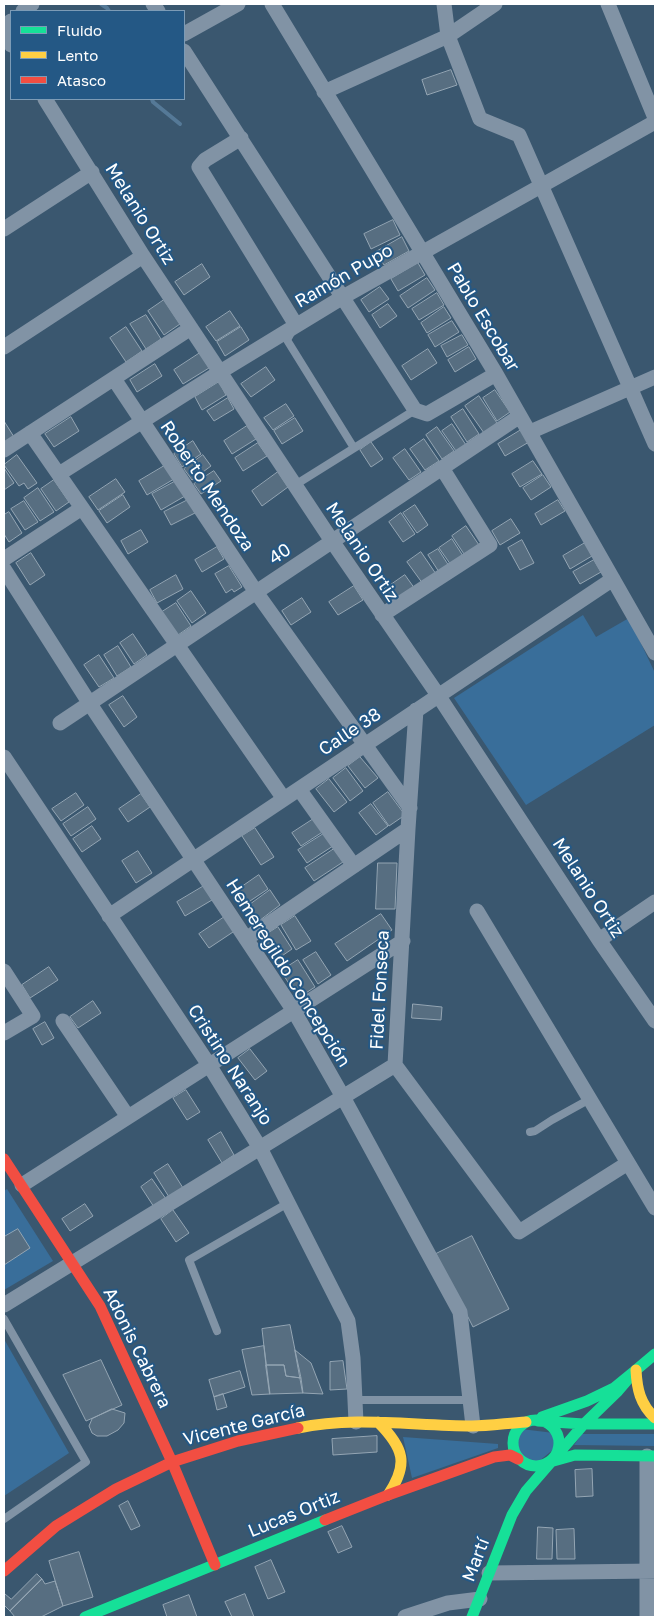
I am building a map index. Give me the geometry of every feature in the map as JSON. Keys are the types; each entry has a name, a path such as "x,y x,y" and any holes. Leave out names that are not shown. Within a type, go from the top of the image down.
{"main road":[{"name":"Adonis Cabrera","path":"4,1159 100,1306 172,1462 215,1565"},
{"path":"651,1456 575,1455 567,1456 542,1466 534,1466 525,1464 518,1459 514,1452 513,1437 516,1431 530,1421 587,1401 614,1388 655,1354"},
{"path":"636,1370 640,1401 655,1418"},
{"name":"Martí","path":"512,1515 526,1491 550,1462 636,1370"},
{"name":"Vicente García","path":"4,1571 56,1526 116,1489 172,1462 238,1441 314,1425 356,1422 473,1426 530,1421"},
{"path":"530,1421 584,1424 655,1424"},
{"path":"530,1421 548,1424 557,1435 558,1450 550,1462"},
{"path":"378,1422 392,1434 399,1449 400,1476 388,1495"},
{"name":"Lucas Ortiz","path":"85,1617 388,1495 494,1457 510,1456 518,1459"},
{"name":"Martí","path":"472,1617 512,1515 522,1477 522,1470 518,1459"}],"street":[{"path":"185,33 238,4"},
{"name":"Pablo Escobar","path":"272,4 496,374 655,652"},
{"path":"444,4 448,36 480,119 519,136 542,184 655,444"},
{"path":"324,92 448,36 495,4"},
{"path":"608,4 650,92 655,120"},
{"path":"185,53 415,410 427,414 496,374"},
{"name":"Melanio Ortiz","path":"46,100 143,256 332,542 438,695 599,940 655,1021"},
{"name":"Ramón Pupo","path":"58,474 343,297 655,120"},
{"path":"240,138 205,160 199,167 296,325"},
{"path":"4,229 92,172"},
{"path":"4,347 143,256"},
{"path":"4,450 191,328"},
{"path":"530,432 655,377"},
{"name":"Roberto Mendoza","path":"114,379 256,592 410,808"},
{"name":"40","path":"60,723 520,416"},
{"path":"30,432 284,799"},
{"path":"382,615 490,544 442,468"},
{"path":"4,559 82,508"},
{"name":"Hemeregildo Concepción","path":"4,569 90,704 294,1011 343,1097 460,1312 473,1426"},
{"name":"Calle 38","path":"109,916 613,579"},
{"name":"Fidel Fonseca","path":"416,710 395,1065 519,1232 628,1163"},
{"name":"Cristino Naranjo","path":"4,757 209,1065 260,1148 348,1320 353,1358 356,1422"},
{"path":"299,789 354,866"},
{"path":"246,939 408,829"},
{"path":"599,940 655,902"},
{"path":"477,911 655,1208"},
{"path":"22,1185 402,941"},
{"path":"4,971 33,1016 4,1033"},
{"path":"63,1021 128,1117"},
{"path":"4,1305 395,1065"},
{"path":"647,1617 651,1571 651,1456"},
{"path":"489,1573 651,1571"},
{"path":"405,1617 448,1603 480,1599"}],"lane":[{"path":"296,325 288,340 354,448"},
{"path":"295,485 415,410"},
{"path":"530,1132 535,1132 552,1120 590,1099"},
{"path":"217,1331 188,1260 288,1203"},
{"path":"4,1319 86,1462 4,1519"},
{"path":"355,1400 470,1400"}],"shaded area":[{"path":"583,615 596,637 629,618 655,673 655,725 526,805 454,698"},
{"path":"7,1189 53,1261 4,1290 4,1191"},
{"path":"4,1339 69,1453 4,1496"},
{"path":"521,1429 554,1433 556,1440 555,1448 538,1462 531,1461 521,1455 517,1446 518,1435"},
{"path":"582,1434 655,1434 655,1446 574,1445"},
{"path":"403,1437 498,1444 498,1448 412,1478"}],"building":[{"path":"451,70 457,85 427,95 422,80"},
{"path":"393,220 400,235 371,249 364,234"},
{"path":"402,237 409,251 384,265 376,252"},
{"path":"418,263 425,275 398,291 391,279"},
{"path":"202,264 210,277 184,295 175,282"},
{"path":"427,278 435,290 408,308 400,296"},
{"path":"380,287 389,299 369,312 361,300"},
{"path":"437,293 444,305 419,320 412,309"},
{"path":"164,300 180,324 164,335 148,311"},
{"path":"388,304 397,316 380,328 372,315"},
{"path":"444,307 451,318 427,333 421,323"},
{"path":"230,311 240,326 216,341 206,327"},
{"path":"146,315 161,339 146,349 130,324"},
{"path":"452,321 459,332 435,347 428,335"},
{"path":"126,327 142,351 126,362 110,338"},
{"path":"241,327 249,340 225,356 217,342"},
{"path":"462,335 468,345 447,357 441,346"},
{"path":"469,347 476,359 455,372 448,360"},
{"path":"428,349 437,363 411,380 402,366"},
{"path":"200,353 209,368 183,384 174,370"},
{"path":"155,364 162,376 137,392 130,380"},
{"path":"266,367 275,380 251,397 241,384"},
{"path":"219,382 226,395 202,410 195,397"},
{"path":"495,390 510,412 497,421 483,398"},
{"path":"479,396 497,423 484,433 465,406"},
{"path":"228,398 234,409 214,421 207,411"},
{"path":"286,404 294,416 273,430 264,418"},
{"path":"463,409 479,434 467,442 451,417"},
{"path":"71,417 79,431 54,447 45,434"},
{"path":"295,418 303,431 282,444 274,431"},
{"path":"4,421 14,437 4,443"},
{"path":"452,424 466,445 456,451 442,431"},
{"path":"247,426 256,439 232,454 224,441"},
{"path":"437,427 454,451 442,459 426,435"},
{"path":"521,430 529,442 505,456 498,444"},
{"path":"424,439 439,461 425,470 410,449"},
{"path":"193,441 201,454 182,467 174,454"},
{"path":"371,442 383,459 371,467 360,450"},
{"path":"258,443 267,456 243,471 235,458"},
{"path":"405,449 421,472 409,480 393,458"},
{"path":"17,455 37,483 28,489 24,483 19,486 4,465"},
{"path":"203,455 211,466 192,480 184,469"},
{"path":"533,461 542,474 520,487 512,474"},
{"path":"166,465 174,479 147,495 139,481"},
{"path":"4,468 14,483 4,490"},
{"path":"214,471 221,481 201,494 194,484"},
{"path":"278,472 288,487 262,506 252,491"},
{"path":"543,475 551,487 531,500 523,488"},
{"path":"116,479 125,492 98,510 89,497"},
{"path":"54,480 69,502 56,511 41,489"},
{"path":"176,481 185,496 161,510 152,494"},
{"path":"38,488 54,512 40,521 24,498"},
{"path":"123,495 130,507 107,523 99,511"},
{"path":"188,500 195,513 171,525 164,512"},
{"path":"558,500 565,511 541,525 535,514"},
{"path":"24,501 38,522 25,530 11,509"},
{"path":"415,505 428,525 417,533 403,513"},
{"path":"9,512 22,533 9,542 4,534 4,515"},
{"path":"401,513 415,534 403,542 389,522"},
{"path":"511,519 520,533 500,545 492,531"},
{"path":"466,526 479,545 464,554 452,536"},
{"path":"141,530 148,542 128,554 121,541"},
{"path":"452,539 463,556 451,565 439,548"},
{"path":"522,540 534,563 520,570 508,548"},
{"path":"585,543 592,556 570,569 563,556"},
{"path":"217,547 224,559 202,572 195,560"},
{"path":"438,549 449,566 439,572 428,555"},
{"path":"421,552 436,574 423,584 407,562"},
{"path":"31,553 45,575 30,585 16,563"},
{"path":"594,560 601,572 580,584 573,572"},
{"path":"229,566 242,587 234,592 232,589 226,593 215,574"},
{"path":"176,575 183,589 157,603 150,590"},
{"path":"405,575 415,589 391,605 382,591"},
{"path":"354,586 363,600 338,615 329,602"},
{"path":"191,591 206,613 192,623 177,601"},
{"path":"302,598 311,612 291,625 282,611"},
{"path":"176,603 191,626 178,635 162,612"},
{"path":"133,634 147,655 134,664 120,643"},
{"path":"118,646 131,667 117,676 104,655"},
{"path":"99,655 114,678 99,687 84,665"},
{"path":"123,696 137,717 124,727 109,705"},
{"path":"360,757 378,778 365,788 348,766"},
{"path":"346,768 363,791 350,801 333,778"},
{"path":"329,779 347,802 334,812 316,789"},
{"path":"388,792 405,815 389,826 373,803"},
{"path":"76,793 84,805 61,821 52,809"},
{"path":"141,794 150,807 128,822 119,809"},
{"path":"371,804 388,826 376,835 359,813"},
{"path":"88,807 96,819 71,836 63,824"},
{"path":"315,818 324,831 301,846 292,833"},
{"path":"92,826 101,839 82,852 73,839"},
{"path":"255,828 274,857 261,865 242,836"},
{"path":"325,833 333,846 307,863 298,850"},
{"path":"334,849 343,862 314,881 305,868"},
{"path":"138,851 152,873 136,883 122,861"},
{"path":"378,863 397,863 395,909 376,909"},
{"path":"259,875 268,889 241,907 233,893"},
{"path":"204,886 212,900 185,916 177,902"},
{"path":"270,890 280,905 255,924 244,909"},
{"path":"381,914 392,930 347,961 335,944"},
{"path":"226,916 236,930 209,948 199,934"},
{"path":"295,916 311,941 296,950 281,925"},
{"path":"278,927 292,949 276,960 261,938"},
{"path":"316,952 331,975 318,984 303,960"},
{"path":"298,960 315,987 298,998 281,971"},
{"path":"49,967 58,980 30,998 22,985"},
{"path":"93,1001 101,1013 78,1028 70,1017"},
{"path":"413,1004 442,1007 441,1020 412,1018"},
{"path":"45,1022 54,1038 42,1045 33,1029"},
{"path":"250,1049 267,1071 255,1080 238,1058"},
{"path":"186,1090 200,1112 187,1120 173,1098"},
{"path":"221,1132 234,1155 222,1163 208,1140"},
{"path":"168,1164 183,1188 169,1197 154,1173"},
{"path":"152,1179 166,1199 154,1207 141,1187"},
{"path":"85,1204 93,1216 70,1231 62,1219"},
{"path":"173,1210 189,1233 176,1242 161,1219"},
{"path":"18,1229 30,1248 4,1265 4,1237"},
{"path":"472,1236 509,1309 473,1327 436,1254"},
{"path":"290,1325 301,1378 286,1376 284,1365 266,1365 262,1329"},
{"path":"264,1346 270,1394 252,1395 242,1350"},
{"path":"295,1350 311,1363 323,1394 303,1393"},
{"path":"101,1360 122,1405 86,1421 63,1375"},
{"path":"343,1361 347,1389 330,1390 330,1362"},
{"path":"266,1365 284,1365 286,1376 301,1378 303,1393 270,1394"},
{"path":"240,1371 245,1387 214,1397 209,1380"},
{"path":"223,1394 227,1407 217,1410 214,1397"},
{"path":"112,1409 125,1413 124,1423 118,1430 107,1436 97,1436 92,1433 89,1426 92,1419"},
{"path":"377,1436 377,1452 333,1455 332,1439"},
{"path":"592,1469 593,1496 576,1497 575,1470"},
{"path":"128,1501 140,1526 131,1530 119,1506"},
{"path":"342,1526 352,1547 338,1553 328,1532"},
{"path":"538,1527 553,1528 552,1559 537,1559"},
{"path":"574,1529 575,1559 557,1559 556,1530"},
{"path":"79,1552 93,1597 63,1606 49,1561"},
{"path":"271,1560 285,1592 268,1599 255,1567"},
{"path":"37,1574 42,1579 10,1611 4,1605 4,1595 11,1599"},
{"path":"42,1579 45,1584 55,1581 63,1606 41,1617 15,1617 10,1611"},
{"path":"245,1594 254,1617 232,1617 225,1602"},
{"path":"189,1595 197,1617 167,1617 163,1605"}],"waterway":[{"path":"101,4 108,10"},
{"path":"152,100 180,124"}],"traffic: fast":[{"path":"472,1617 512,1515 526,1491 584,1424 618,1391 636,1370 655,1354"},
{"path":"542,1417 587,1401 614,1388 636,1370"},
{"path":"536,1420 549,1424 555,1430 559,1443 555,1456 549,1462 536,1466 523,1462 517,1456 513,1443 517,1430 523,1424 536,1420"},
{"path":"538,1421 584,1424 655,1424"},
{"path":"550,1462 575,1455 655,1456"},
{"path":"85,1617 325,1520"}],"traffic: slow":[{"path":"636,1370 640,1396 655,1418"},
{"path":"298,1428 319,1424 363,1422 450,1426 486,1426 526,1422"},
{"path":"378,1422 393,1440 401,1457 399,1474 388,1495"}],"traffic: jam":[{"path":"4,1159 100,1306 172,1462 215,1565"},
{"path":"4,1571 56,1526 116,1489 172,1462 238,1441 298,1428"},
{"path":"325,1520 494,1457 510,1455 518,1459"}]}
